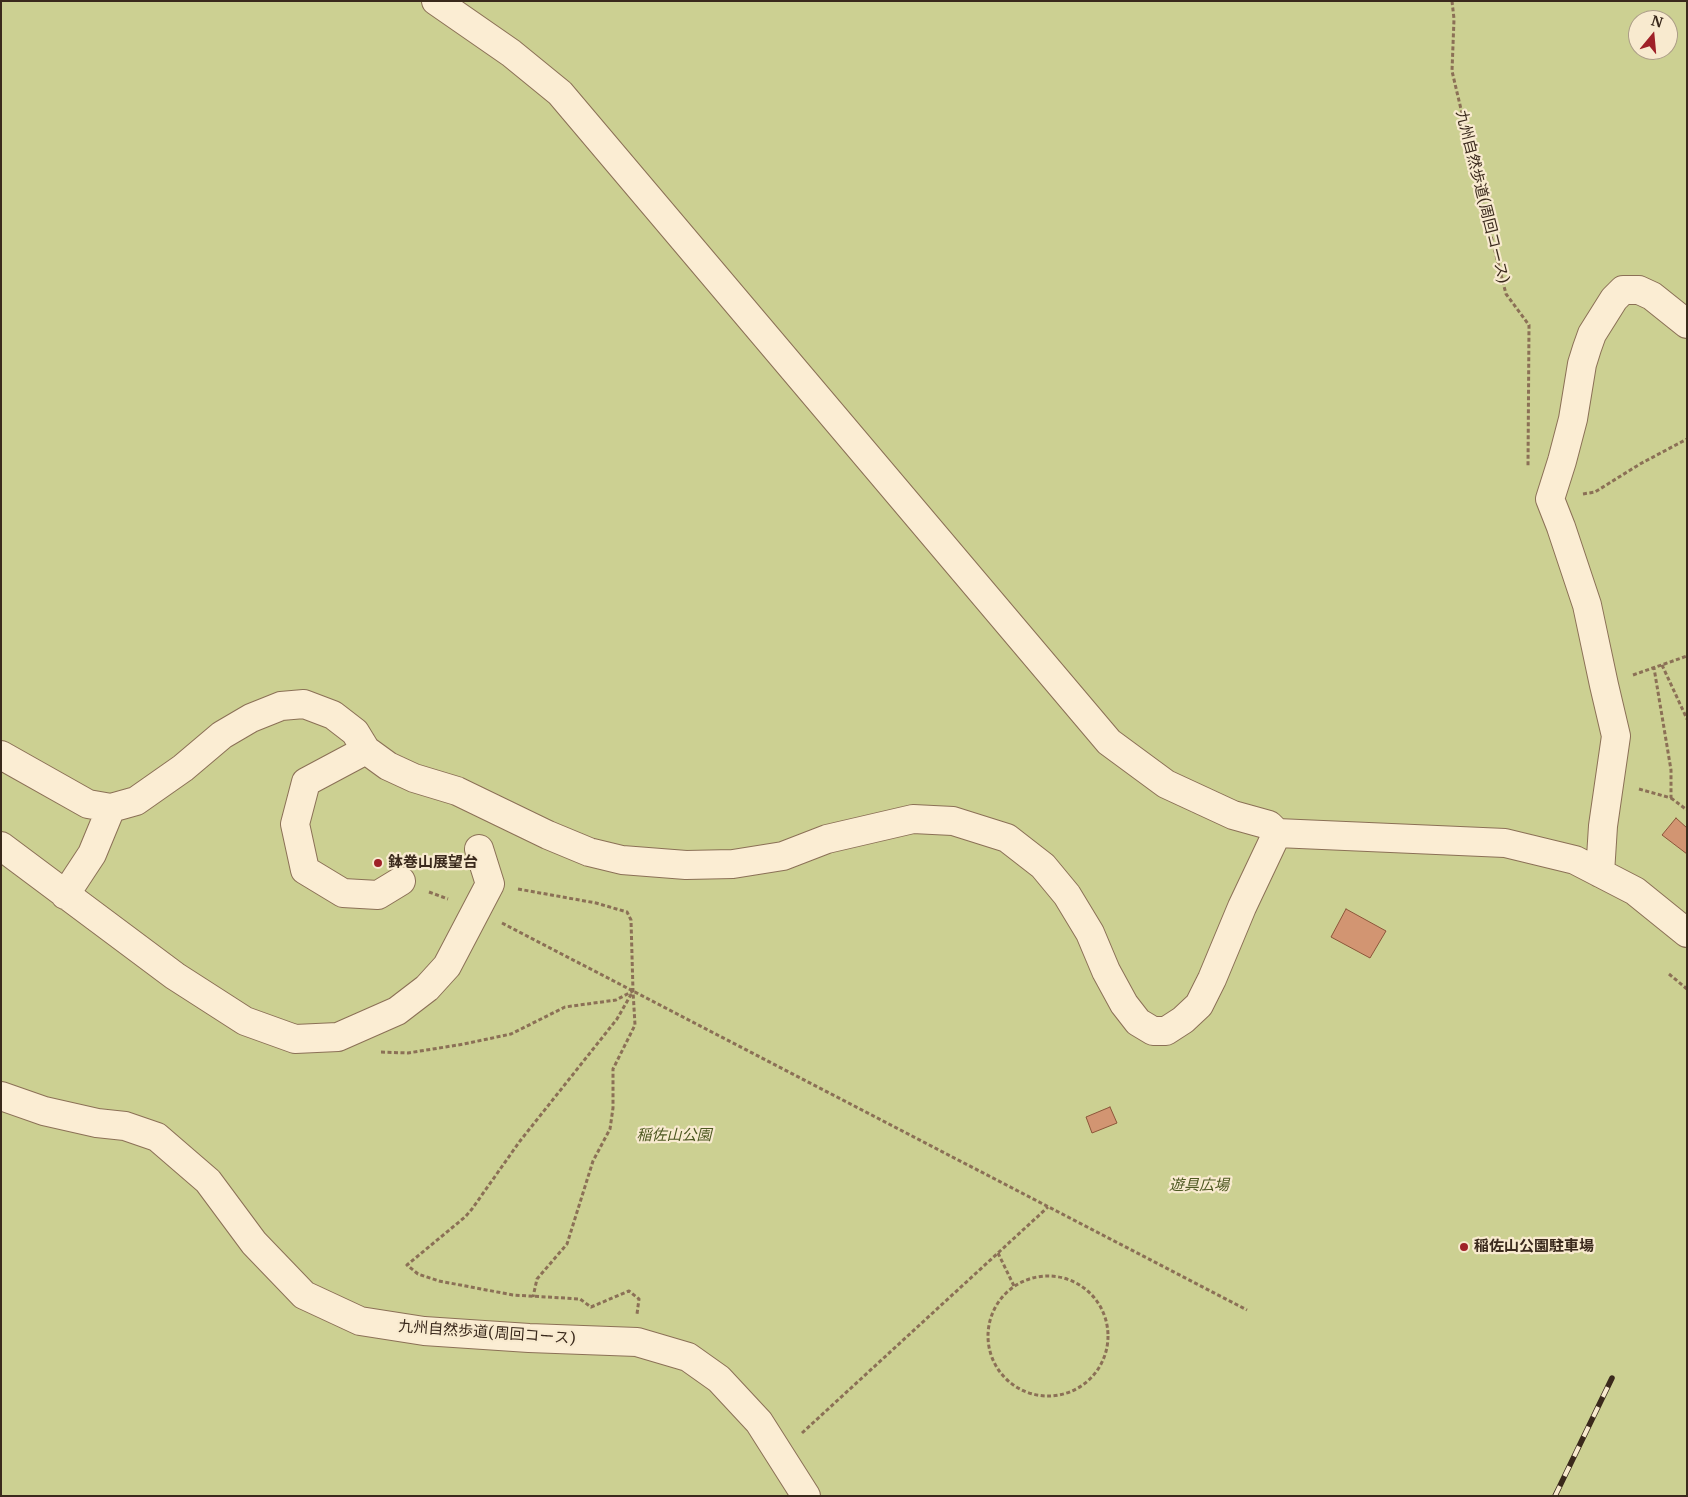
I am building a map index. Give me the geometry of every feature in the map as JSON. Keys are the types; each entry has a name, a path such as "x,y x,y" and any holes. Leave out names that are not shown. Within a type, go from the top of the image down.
{"street":[{"path":"436,1 511,53 560,93 1108,742 1166,784 1232,815 1269,825 1277,833 1505,843 1575,860 1635,891 1687,933"},
{"path":"1600,873 1603,826 1616,736 1587,604 1550,499 1573,419 1582,364 1587,348 1592,334 1614,299 1623,290 1639,290 1652,296 1687,324"},
{"path":"1,755 88,804 111,808 136,801 183,768 222,735 251,718 281,706 304,704 333,714 355,732 366,750 388,766 414,778 458,791 548,835 589,852 622,860 686,865 733,864 783,856 827,839 913,818 953,821 1007,838 1043,866 1067,896 1090,933 1106,971 1124,1004 1138,1022 1152,1031 1166,1030 1183,1020 1199,1005 1277,833"},
{"path":"366,750 306,782 295,824 305,870 343,893 378,895 401,881"},
{"path":"65,895 92,854 111,808"},
{"path":"1,846 174,976 244,1021 295,1039 338,1037 397,1011 427,988 447,966 490,884 480,849"},
{"name":"九州自然歩道(周回コース)","path":"1,1096 44,1110 97,1123 126,1126 157,1137 208,1181 254,1242 304,1295 360,1321 424,1331 632,1342 688,1357 719,1379 759,1422 806,1496"}],"path":[{"name":"九州自然歩道(周回コース)","path":"1452,1 1454,19 1452,71 1488,224 1506,294 1529,324 1528,467 1550,499"},
{"path":"1550,499 1595,492 1640,464 1687,439"},
{"path":"1604,685 1687,656"},
{"path":"1662,665 1687,719"},
{"path":"1654,668 1671,770 1671,798"},
{"path":"1610,780 1671,798 1687,810"},
{"path":"401,881 476,910 1247,1310"},
{"path":"490,884 596,903 627,912 631,920 634,1025 613,1069 613,1108 610,1129 593,1161 567,1244 537,1279 532,1297"},
{"path":"1669,974 1687,989"},
{"path":"338,1037 376,1051 408,1053 511,1034 565,1007 616,1000 633,991"},
{"path":"632,1342 639,1299 629,1292 591,1306 580,1299 532,1297 439,1281 418,1274 407,1265 465,1217 520,1141 617,1019 633,991"},
{"path":"779,1454 1048,1207"},
{"path":"998,1253 1014,1286"},
{"path":"1043,1276 1064,1277 1081,1286 1096,1299 1105,1316 1108,1336 1105,1355 1096,1373 1081,1386 1063,1394 1043,1396 1024,1391 1007,1380 995,1364 988,1345 988,1325 995,1306 1007,1291 1014,1286 1024,1280 1043,1276"}],"green space":[{"path":"1,1 1687,1 1687,1496 1,1496"}],"building":[{"path":"1676,818 1687,828 1687,854 1662,835"},
{"path":"1346,909 1386,931 1370,958 1331,937"},
{"path":"1110,1107 1117,1123 1092,1133 1086,1117"}],"railway":[{"path":"1555,1496 1612,1378"}],"place":[{"name":"鉢巻山展望台","path":"378,863"},
{"name":"稲佐山公園駐車場","path":"1464,1247"}],"park label":[{"name":"稲佐山公園","path":"674,1136"},
{"name":"遊具広場","path":"1199,1186"}]}
